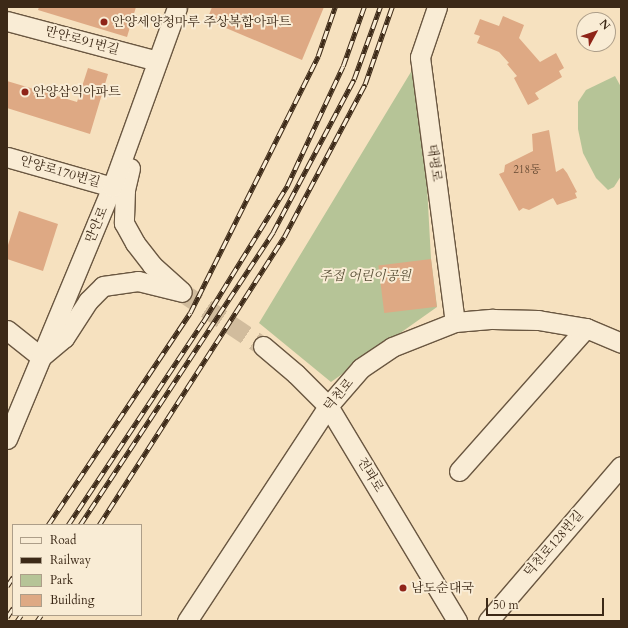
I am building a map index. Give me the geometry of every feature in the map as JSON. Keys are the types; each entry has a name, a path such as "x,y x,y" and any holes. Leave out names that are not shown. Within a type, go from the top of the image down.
{"street":[{"name":"만안로","path":"8,435 112,187 177,7"},
{"name":"태평로","path":"436,7 420,57 455,322"},
{"name":"만안로91번길","path":"7,21 157,61"},
{"path":"7,330 42,357 64,338 88,301 103,286 138,281 182,292 152,265 135,243 124,223 125,190 134,153 133,128"},
{"name":"안양로170번길","path":"7,157 112,187"},
{"name":"덕천로","path":"187,621 328,406 361,368 386,351 455,322 538,320 586,328 621,343"},
{"path":"459,471 586,328"},
{"name":"전파로","path":"263,346 296,374 328,406 457,621"},
{"name":"덕천로128번길","path":"488,621 621,466"}],"green space":[{"name":"주접 어린이공원","path":"420,57 431,259 437,307 331,382 259,323"},
{"path":"615,76 621,87 621,176 614,187 608,190 596,178 583,153 578,129 578,102 586,90"}],"building":[{"name":"안양세양청마루 주상복합아파트","path":"39,7 136,7 127,37 38,10"},
{"path":"212,7 324,7 302,60 207,20"},
{"path":"503,16 524,25 519,38 540,62 556,53 564,68 559,71 562,77 535,93 539,99 528,105 514,78 517,76 507,64 509,63 499,52 477,43 480,36 474,34 480,19 499,26"},
{"name":"안양삼익아파트","path":"88,68 108,74 90,134 7,108 7,81 77,102"},
{"path":"549,130 556,172 563,168 577,192 575,193 577,198 557,205 553,198 529,210 523,208 519,211 499,174 504,172 505,165 533,151 532,134"},
{"path":"19,211 58,224 43,271 7,259 7,248"},
{"path":"431,259 437,307 384,313 378,265"}],"tunnel":[{"path":"182,292 263,346"}],"railway":[{"path":"49,524 190,313 318,56 335,7"},
{"path":"69,524 203,322 287,186 343,66 364,7"},
{"path":"81,524 273,232 354,79 380,7"},
{"path":"100,524 284,237 365,84 392,7"},
{"path":"7,586 12,578"},
{"path":"7,617 12,610"},
{"path":"17,621 20,616"},
{"path":"37,621 40,616"}],"place":[{"name":"안양세양청마루 주상복합아파트","path":"104,22"},
{"name":"안양삼익아파트","path":"25,92"},
{"name":"남도순대국","path":"403,588"}]}
